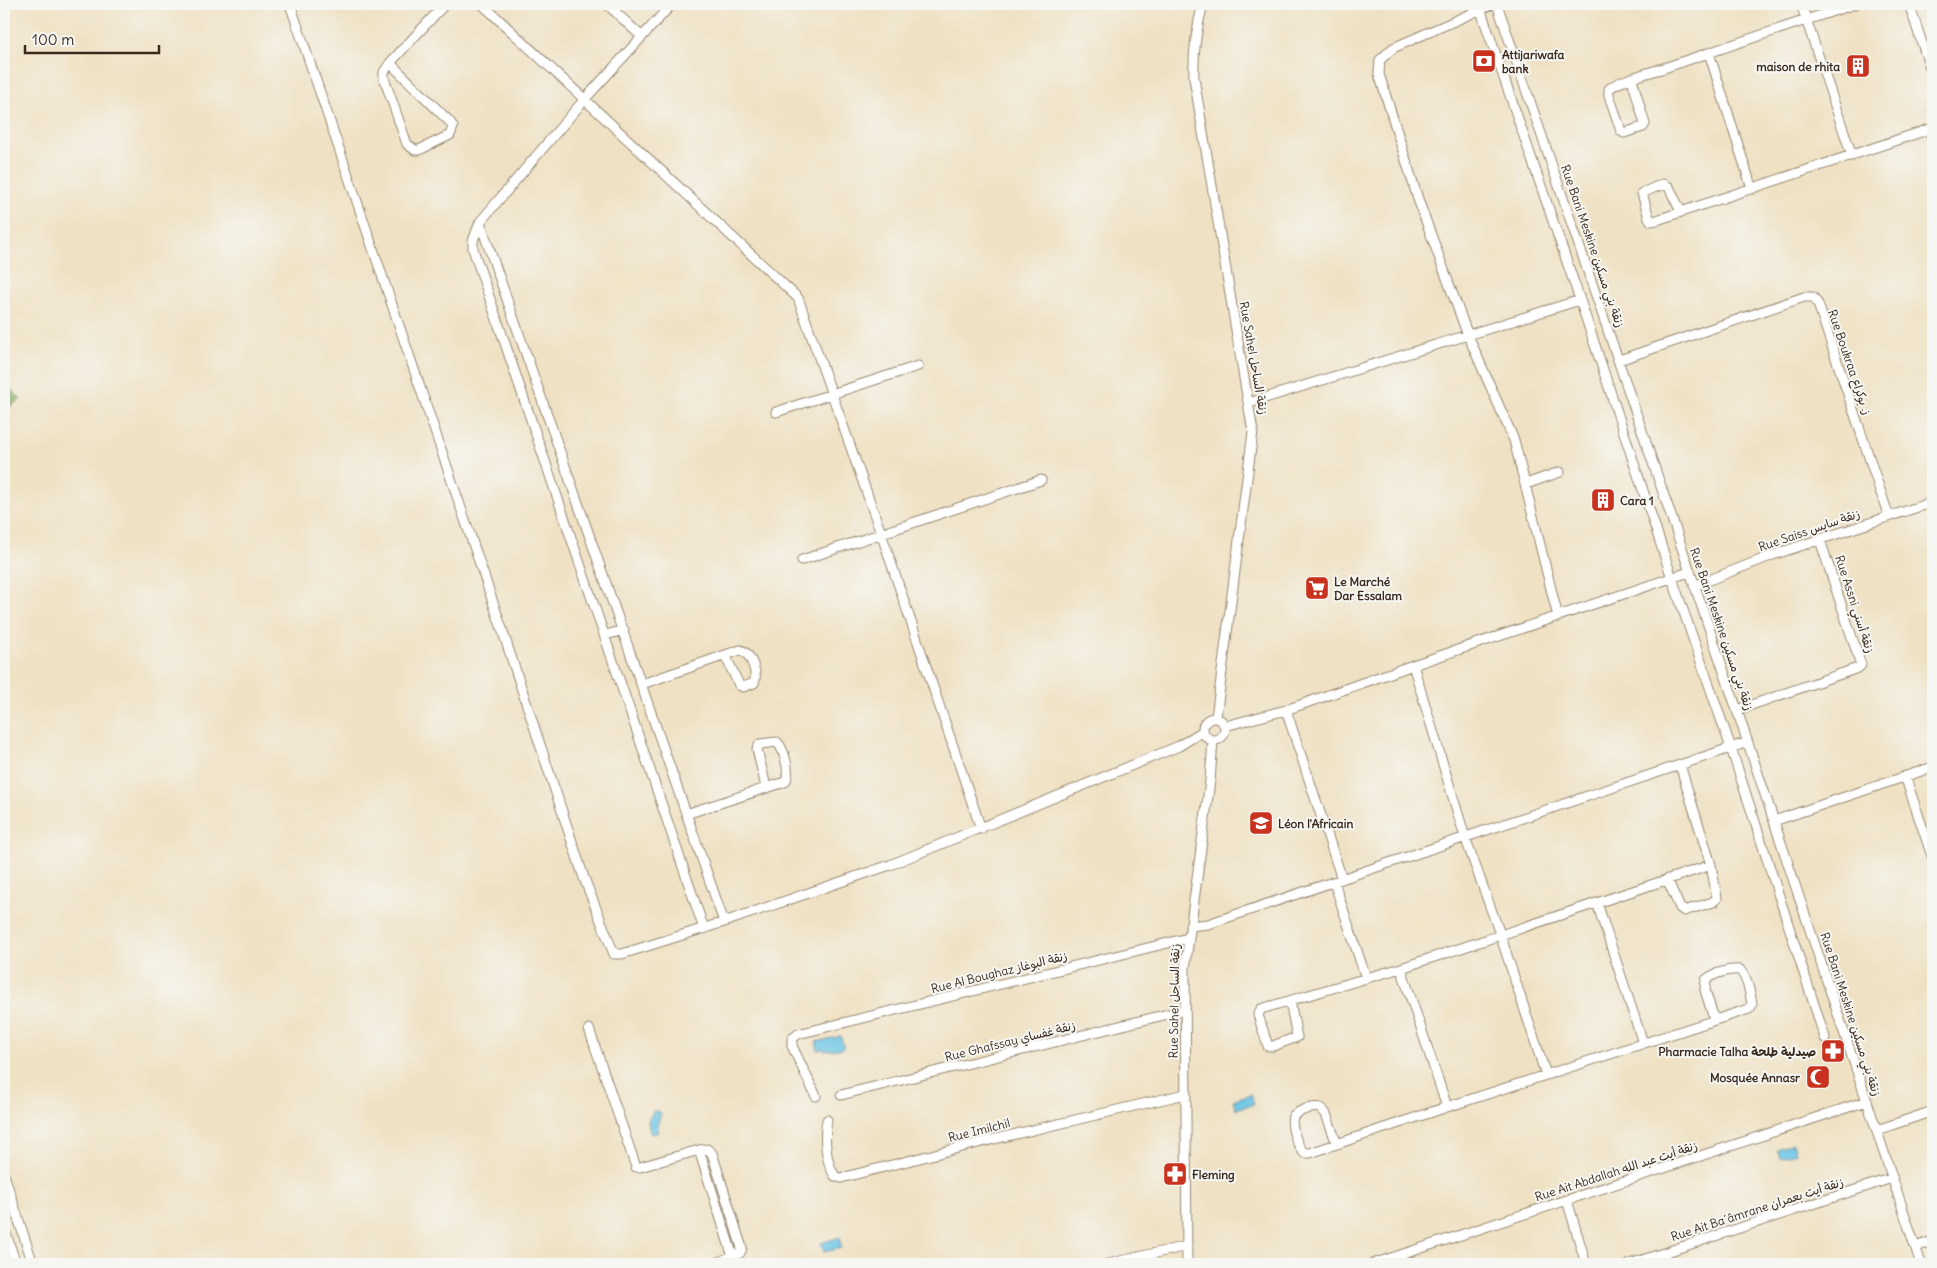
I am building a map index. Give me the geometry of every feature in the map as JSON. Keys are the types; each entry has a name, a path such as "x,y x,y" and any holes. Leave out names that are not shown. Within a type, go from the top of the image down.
{"street":[{"path":"290,4 497,614 584,878 611,949 616,954 622,954 704,929 890,865 1179,746 1202,730 1206,721 1216,718 1222,721 1225,726 1223,735 1213,740 1205,736 1202,730"},
{"path":"390,63 450,122 453,130 450,135 419,150 415,150 407,144 384,78 384,72 390,63 445,4"},
{"path":"482,4 793,292 801,306 881,533 981,829"},
{"path":"607,4 642,37"},
{"path":"672,4 584,100 480,222 473,241 473,249 606,635 704,929"},
{"name":"Rue Sahel زنقة الساحل","path":"1203,4 1195,35 1193,55 1194,78 1253,432 1253,444 1216,718"},
{"path":"1493,4 1480,8 1393,48 1380,60 1379,66 1383,86 1419,202 1467,333 1514,440 1558,617"},
{"name":"Rue Bani Meskine زنقة بني مسكين","path":"1497,4 1748,742 1922,1264"},
{"path":"1801,4 1852,156"},
{"path":"1632,79 1645,124 1642,127 1624,133 1621,131 1608,92 1613,85 1855,4"},
{"path":"1908,4 1933,76"},
{"path":"1480,8 1731,748 1825,1038"},
{"path":"1709,53 1752,188"},
{"path":"1681,212 1670,187 1667,185 1663,184 1642,193 1651,220 1681,212 1933,128"},
{"path":"480,222 624,630 724,922"},
{"name":"Rue Boukraa ز. بوكراع","path":"1618,360 1804,297 1813,297 1818,304 1889,517"},
{"path":"1249,403 1467,333 1580,300"},
{"path":"776,412 918,366"},
{"path":"1526,484 1560,472"},
{"path":"802,560 1041,480"},
{"name":"Rue Saiss زنقة سايس","path":"1694,586 1773,555 1933,502"},
{"name":"Rue Assni زنقة أسني","path":"1737,710 1858,668 1861,665 1820,540"},
{"path":"1225,726 1286,710 1689,572"},
{"path":"606,635 624,630"},
{"path":"642,684 725,655"},
{"path":"1413,665 1465,837 1500,934 1546,1075"},
{"path":"1286,710 1366,978"},
{"name":"Rue Sahel زنقة الساحل","path":"1187,1264 1185,968 1210,781 1213,740"},
{"path":"686,814 784,782 788,777 780,745 777,742 760,744 757,750 766,787"},
{"path":"1190,926 1208,924 1748,742"},
{"path":"1667,879 1682,910 1687,911 1713,902 1717,898 1718,893 1711,865 1680,766"},
{"path":"1774,821 1933,767"},
{"path":"1905,776 1933,859"},
{"path":"1290,1001 1297,1037 1268,1046 1258,1012 1262,1009 1401,968 1711,865"},
{"path":"1597,903 1643,1043"},
{"name":"Rue Al Boughaz زنقة البوغاز","path":"816,1096 793,1050 791,1042 798,1034 1188,938"},
{"path":"1401,968 1447,1107"},
{"path":"1337,1144 1326,1114 1321,1108 1298,1112 1293,1116 1292,1126 1304,1153 1310,1153 1751,1007 1751,999 1740,970 1711,976 1706,980 1706,990 1714,1019"},
{"name":"Rue Ghafssay زنقة غفساي","path":"841,1095 1184,1010"},
{"path":"589,1029 636,1166 640,1167 699,1150 707,1149 712,1153 742,1248 741,1252 714,1264"},
{"name":"Rue Imilchil","path":"827,1120 826,1139 830,1166 835,1176 841,1178 991,1139 1185,1094"},
{"name":"Rue Ait Abdallah زنقة أيت عبد الله","path":"1372,1264 1393,1261 1567,1200 1867,1101"},
{"path":"1877,1130 1933,1111"},
{"path":"4,1175 33,1264"},
{"name":"Rue Ait Ba´âmrane زنقة أيت بعمران","path":"1630,1264 1892,1178"},
{"path":"1567,1200 1586,1264"},
{"path":"4,1228 16,1264"},
{"path":"1916,1246 1933,1240"},
{"path":"1107,1264 1187,1246"}],"green space":[{"path":"4,383 21,399 4,411"}],"water":[{"path":"841,1036 844,1048 825,1051 824,1049 818,1050 816,1042"},
{"path":"1251,1094 1254,1104 1236,1109 1233,1100"},
{"path":"653,1111 659,1111 661,1114 658,1122 658,1132 654,1134 650,1133 648,1122"},
{"path":"1793,1143 1796,1153 1780,1158 1777,1149"},
{"path":"840,1237 841,1248 824,1252 821,1243"}],"place":[{"name":"Attijariwafa bank","path":"1484,61"},
{"name":"maison de rhita","path":"1858,66"},
{"name":"Cara 1","path":"1603,500"},
{"name":"Le Marché Dar Essalam","path":"1317,588"},
{"name":"Léon l'Africain","path":"1261,823"},
{"name":"Pharmacie Talha صيدلية طلحة","path":"1833,1051"},
{"name":"Mosquée Annasr","path":"1818,1077"},
{"name":"Fleming","path":"1175,1174"}]}
